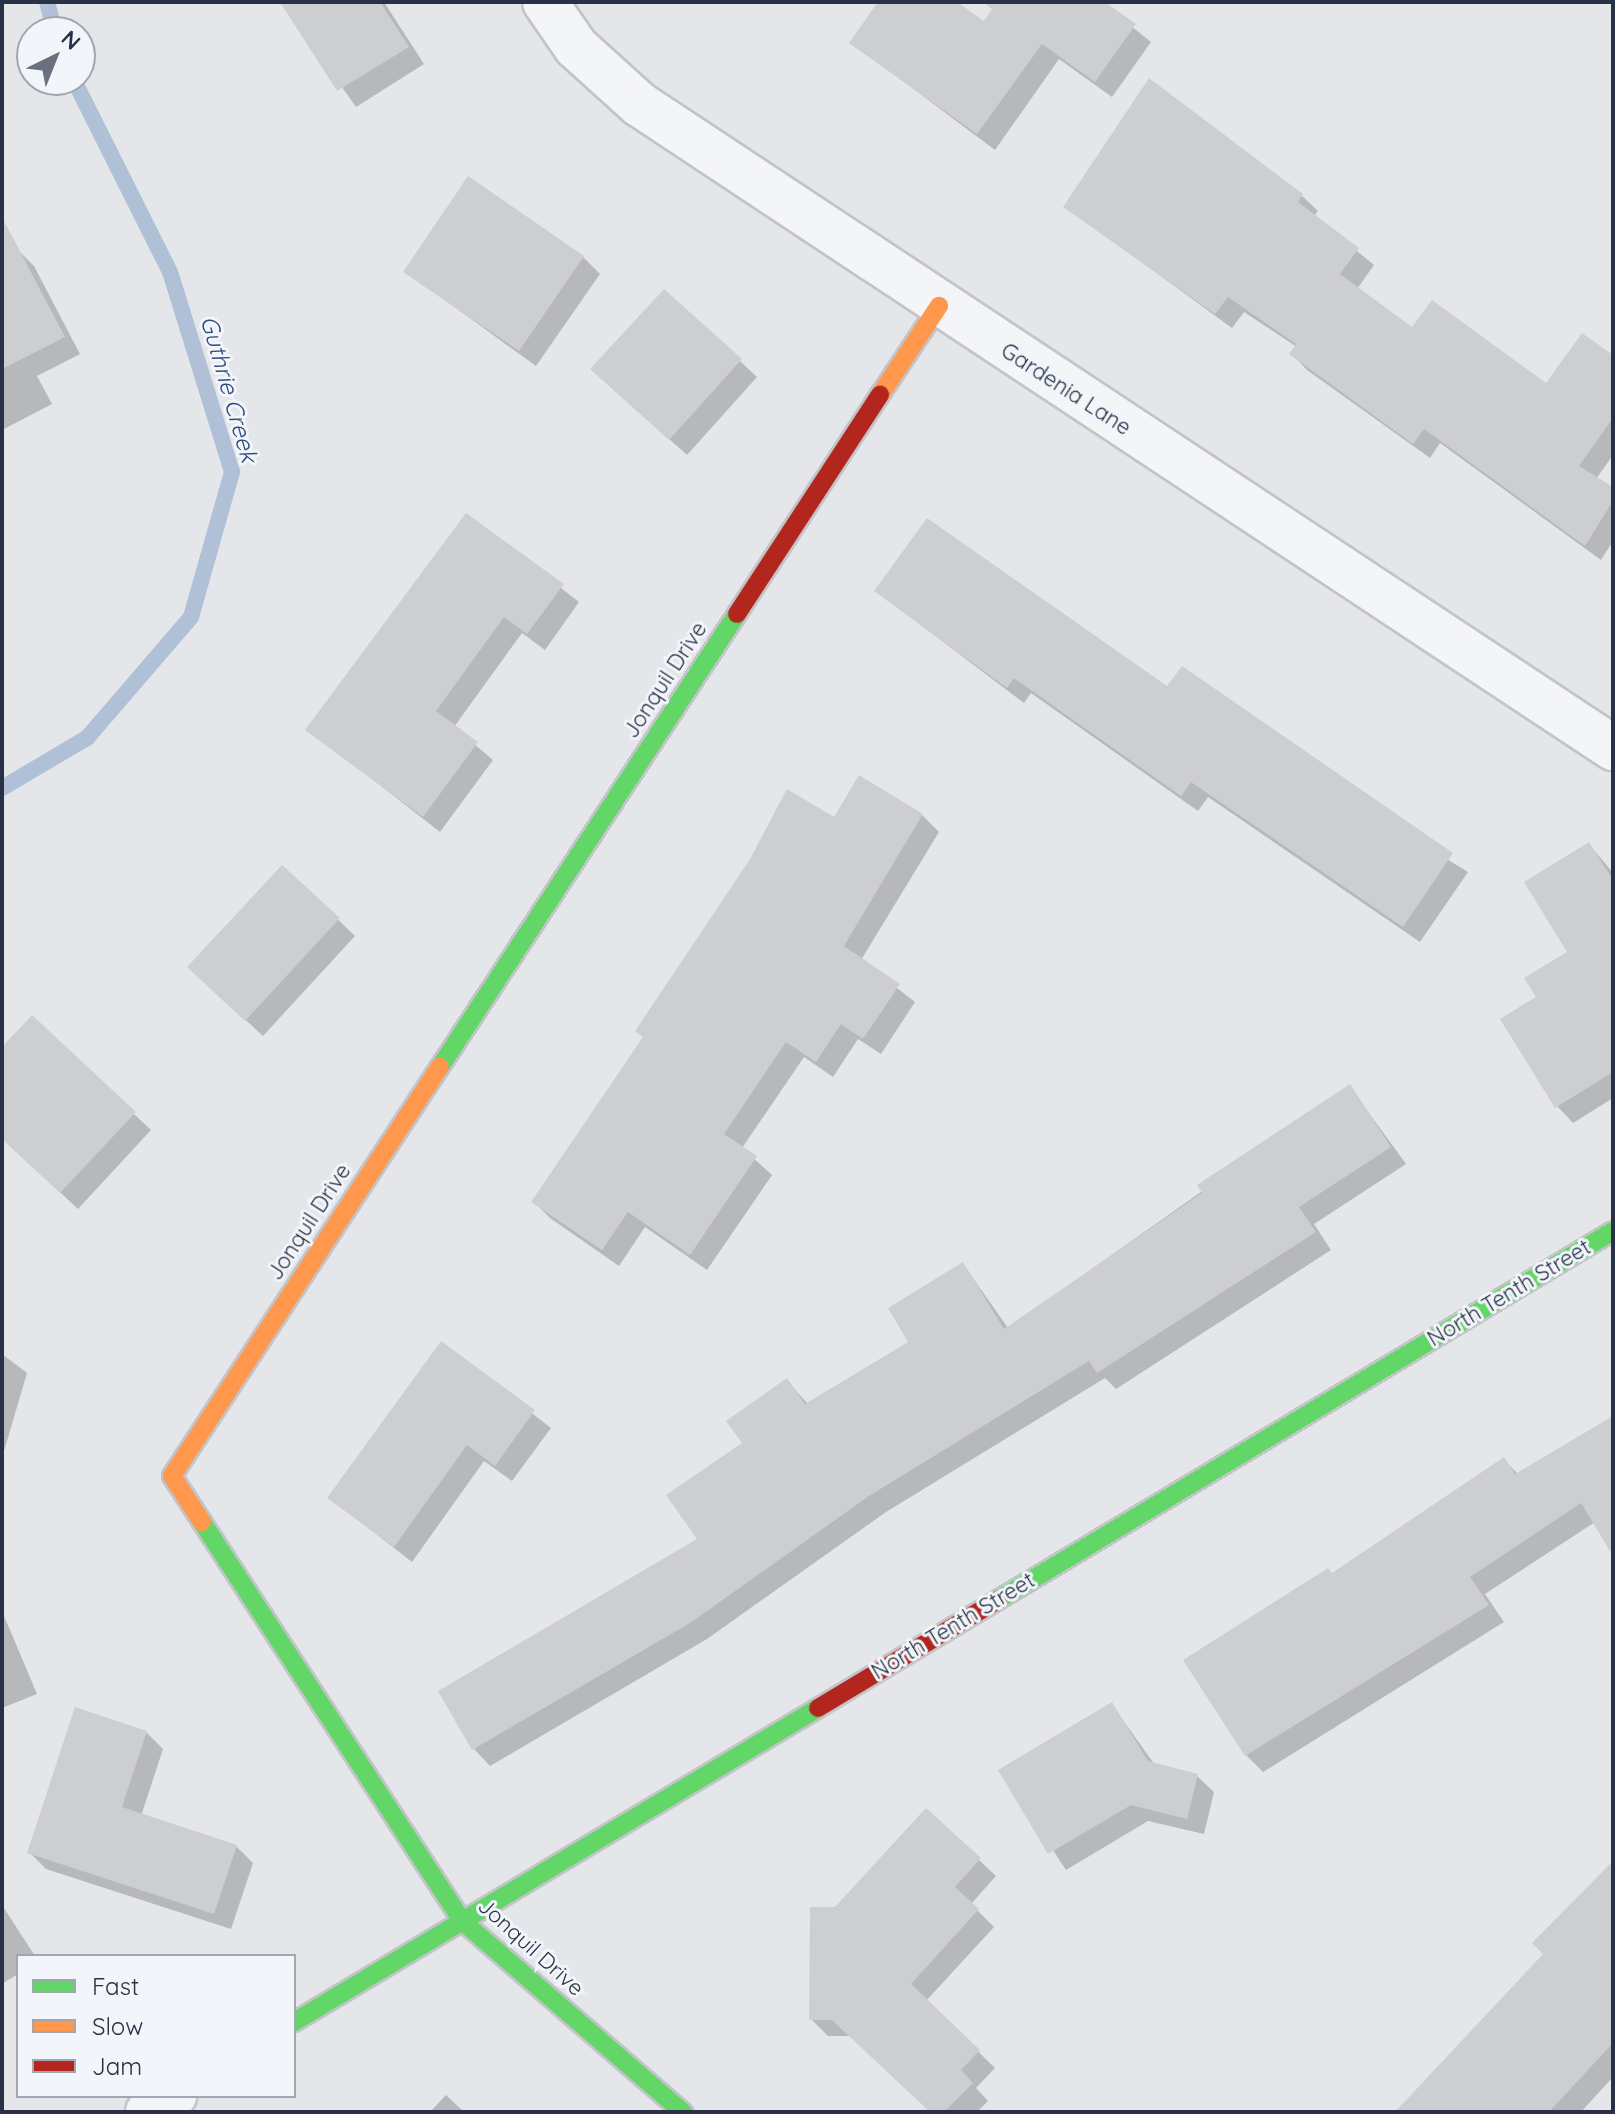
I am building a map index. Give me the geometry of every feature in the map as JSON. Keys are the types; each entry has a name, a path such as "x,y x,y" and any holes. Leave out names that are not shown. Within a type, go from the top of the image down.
{"street":[{"name":"Gardenia Lane","path":"545,2 576,47 639,104 939,306 1613,748"},
{"name":"Jonquil Drive","path":"683,2112 461,1920 172,1476 939,306"},
{"name":"North Tenth Street","path":"296,2021 1613,1231"},
{"path":"148,2112 171,2098"}],"building":[{"path":"280,2 380,2 409,47 337,91"},
{"path":"878,2 957,2 984,21 992,9 983,2 1105,2 1136,24 1095,82 1042,44 977,134 849,43"},
{"path":"1149,78 1303,194 1298,202 1359,248 1340,274 1412,327 1432,300 1546,383 1582,333 1613,355 1613,418 1579,466 1613,487 1613,501 1585,546 1424,429 1413,444 1289,354 1296,344 1228,297 1215,314 1063,207"},
{"path":"468,176 584,256 519,351 403,272"},
{"path":"2,217 65,337 2,369"},
{"path":"664,289 742,359 669,440 590,369"},
{"path":"466,513 564,584 527,634 504,617 436,711 478,742 423,817 305,730"},
{"path":"927,518 1167,686 1182,666 1453,853 1403,927 1191,782 1181,796 1014,678 1007,688 874,591"},
{"path":"859,775 923,814 844,946 900,984 863,1039 841,1024 816,1062 786,1042 724,1134 757,1156 690,1255 628,1212 602,1250 531,1202 643,1037 635,1031 750,859 787,789 834,817"},
{"path":"1589,842 1613,880 1613,1072 1555,1108 1500,1019 1536,997 1524,978 1567,952 1524,882"},
{"path":"282,865 340,918 245,1021 187,967"},
{"path":"32,1015 136,1112 60,1193 2,1139 2,1047"},
{"path":"1350,1084 1391,1147 1299,1207 1316,1232 1097,1373 1089,1361 869,1496 690,1623 472,1750 438,1691 697,1539 666,1495 742,1443 726,1421 787,1378 805,1404 908,1342 888,1308 963,1262 1004,1329 1202,1193 1197,1185"},
{"path":"441,1341 535,1410 495,1466 467,1445 394,1547 327,1498"},
{"path":"1613,1416 1613,1556 1581,1503 1470,1577 1489,1605 1245,1756 1183,1660 1328,1568 1332,1573 1504,1457 1515,1474"},
{"path":"1112,1702 1148,1761 1198,1774 1187,1819 1131,1805 1048,1854 998,1770"},
{"path":"75,1707 147,1731 122,1807 237,1845 214,1914 27,1853"},
{"path":"926,1808 981,1858 955,1887 979,1909 911,1984 980,2050 961,2070 973,2083 944,2112 930,2112 832,2020 809,2020 810,1907 835,1907"},
{"path":"1613,1861 1613,2043 1549,2112 1395,2112 1543,1954 1532,1943"}],"waterway":[{"name":"Guthrie Creek","path":"47,2 51,16"},
{"name":"Guthrie Creek","path":"2,788 87,738 191,617 232,472 170,272 82,96"}],"traffic: fast":[{"path":"440,1067 737,614"},
{"path":"998,1600 1613,1231"},
{"path":"202,1522 461,1920 683,2112"},
{"path":"296,2021 818,1708"}],"traffic: slow":[{"path":"880,395 939,306"},
{"path":"202,1522 172,1476 440,1067"}],"traffic: jam":[{"path":"737,614 880,395"},
{"path":"818,1708 998,1600"}]}
